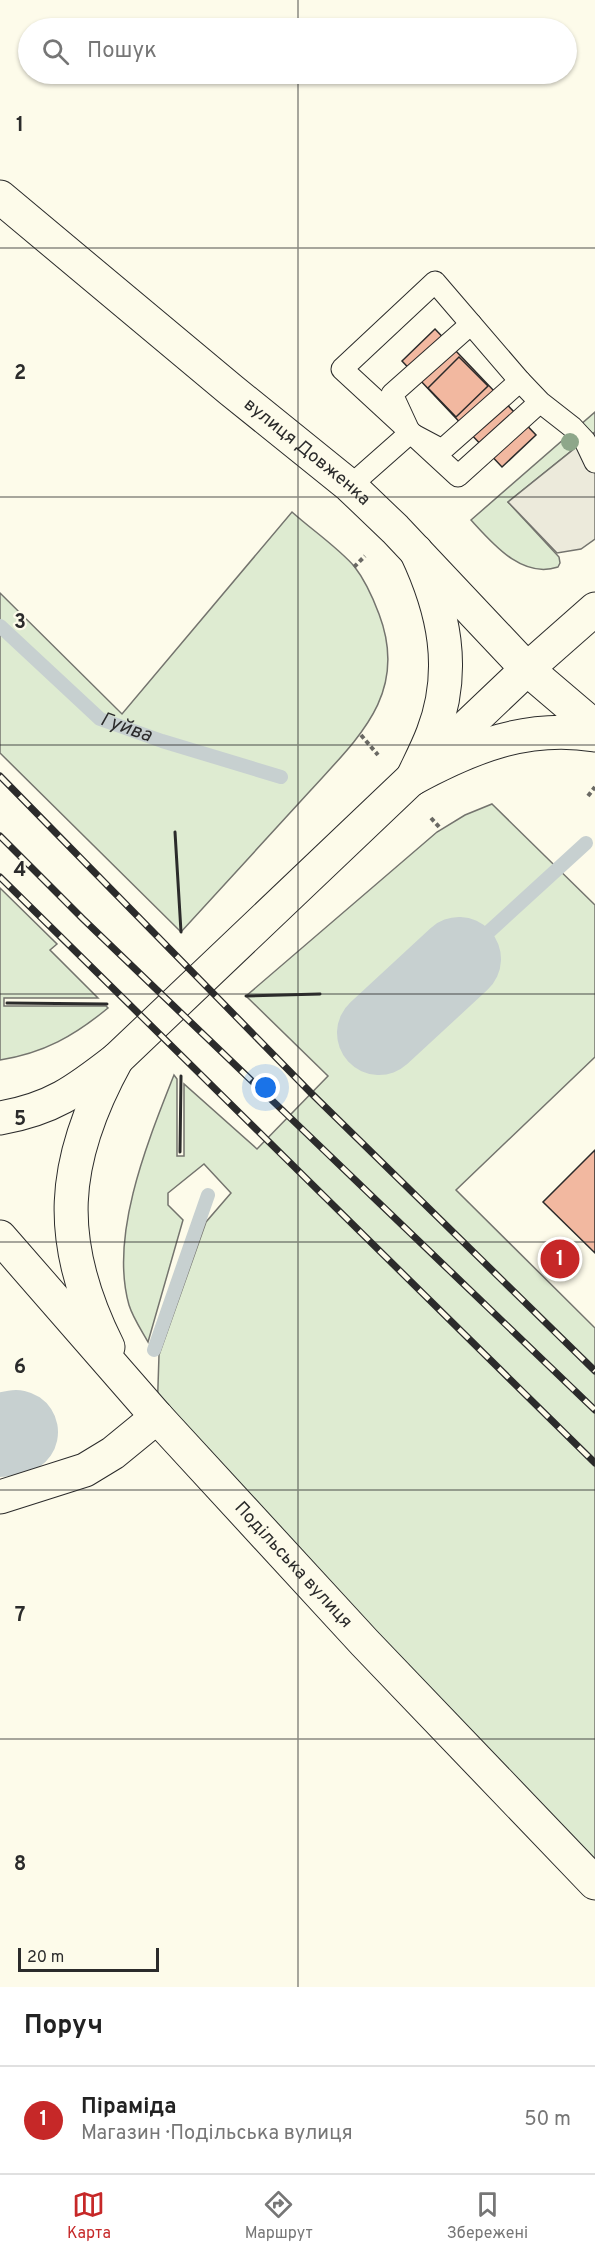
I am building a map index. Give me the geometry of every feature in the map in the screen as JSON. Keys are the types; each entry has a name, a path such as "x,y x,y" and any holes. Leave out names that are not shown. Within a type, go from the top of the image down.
{"street":[{"name":"вулиця Довженка","path":"0,197 350,486 416,551 527,669 595,727"},
{"path":"412,779 434,732 444,692 446,652 437,600 416,551"},
{"path":"0,1118 50,1105 78,1090 117,1059 527,669 595,609"},
{"path":"412,779 453,757 487,744 531,735 569,731 595,735"},
{"path":"117,1059 102,1086 78,1150 72,1186 70,1230 79,1280 99,1330 124,1380"},
{"name":"Подільська вулиця","path":"0,1237 157,1417 365,1643 595,1883"},
{"path":"0,1497 85,1470 113,1453 157,1417"}],"lane":[{"path":"540,402 458,477 342,369 435,282 520,381 540,402 579,434 595,462"},
{"path":"471,324 392,394 410,433 442,450 520,381"},
{"path":"350,486 410,433"}],"path":[{"path":"588,796 595,787"}],"green space":[{"path":"595,412 595,432 508,502 559,557 560,563 558,567 545,569 520,564 499,549 471,520"},
{"path":"292,512 354,566 368,589 379,614 387,642 388,667 383,690 374,712 346,752 181,932 0,753 0,593 122,714"},
{"path":"492,804 595,905 595,1057 456,1190 595,1328 595,1878 157,1417 159,1355 206,1222 231,1193 204,1164 168,1193 168,1205 183,1220 148,1342 129,1305 124,1278 124,1249 134,1188 174,1075 177,1079 177,1156 184,1156 184,1084 257,1149 328,1076 246,996 437,832 465,815"},
{"path":"0,888 57,944 50,950 98,998 4,998 4,1006 106,1006 108,1008 58,1042 31,1053 0,1060"}],"shaded area":[{"path":"595,432 595,539 581,549 557,553 508,502"}],"building":[{"path":"435,329 536,435 502,467 402,361"},
{"path":"459,357 488,386 456,417 428,388"},
{"path":"595,1150 595,1253 543,1202"}],"waterway":[{"name":"Гуйва","path":"0,626 100,719 162,741 281,777"},
{"path":"459,959 586,843"},
{"name":"Гуйва","path":"379,1033 459,959"},
{"path":"154,1350 208,1195"},
{"name":"Гуйва","path":"0,1435 16,1432"}],"railway":[{"path":"0,776 311,1093 595,1371"},
{"path":"0,836 83,919 595,1410"},
{"path":"0,877 595,1463"}],"wall":[{"path":"175,832 181,932"},
{"path":"246,996 320,994"},
{"path":"7,1003 107,1004"},
{"path":"180,1152 181,1076"}],"place":[{"name":"Піраміда","path":"560,1259"}]}
